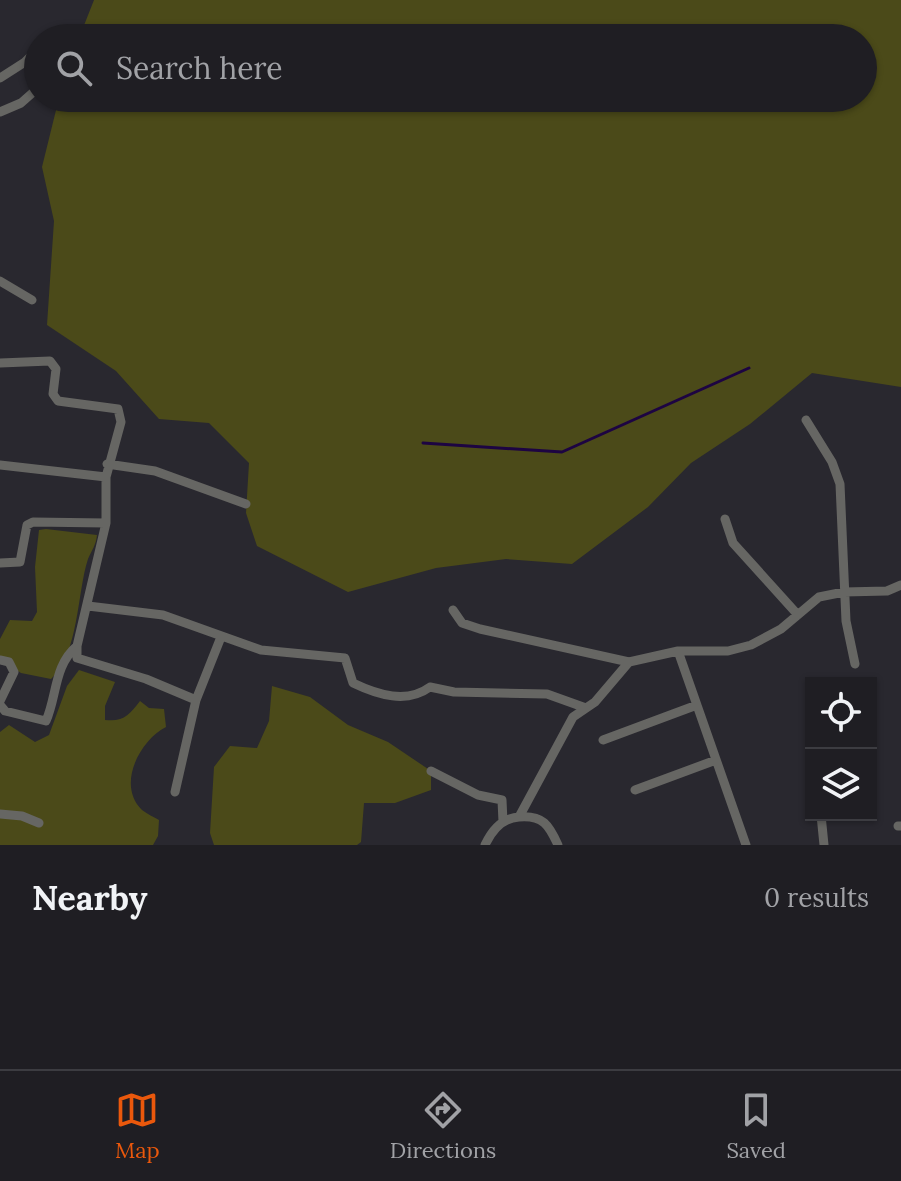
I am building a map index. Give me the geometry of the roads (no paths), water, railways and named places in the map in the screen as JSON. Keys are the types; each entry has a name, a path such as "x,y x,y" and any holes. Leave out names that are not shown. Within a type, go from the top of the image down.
{"street":[{"path":"0,78 24,63"},
{"path":"0,112 24,100"},
{"path":"0,281 32,300"},
{"path":"0,363 50,361 56,369 53,394 58,401 118,409 121,422 107,464 106,523 76,655 80,660 146,679 196,700"},
{"path":"806,420 832,462 840,484 846,621 855,664"},
{"path":"107,464 155,471 246,504"},
{"path":"0,465 106,477"},
{"path":"725,519 733,543 798,615"},
{"path":"0,563 20,562 27,525 33,522 106,523"},
{"path":"453,610 462,623 480,629 629,662 678,651 728,651 751,645 798,615 819,597 844,592 887,591 901,585"},
{"path":"88,606 163,615 208,628 221,637 261,650 345,658 353,683 383,694 410,699 430,687 454,692 547,694 586,708"},
{"path":"175,792 196,700 221,637"},
{"path":"0,660 9,662 14,672 0,703 5,711 46,721 60,670 77,646"},
{"path":"678,651 746,845"},
{"path":"519,817 573,717 595,702 629,662"},
{"path":"603,740 697,705"},
{"path":"635,790 716,760"},
{"path":"431,771 478,795 502,800 503,822"},
{"path":"0,814 22,816 39,823"},
{"path":"485,845 494,829 503,822 519,817 538,818 548,823 558,845"},
{"path":"822,821 824,845"}],"waterway":[{"path":"423,443 562,452 749,368"}]}
